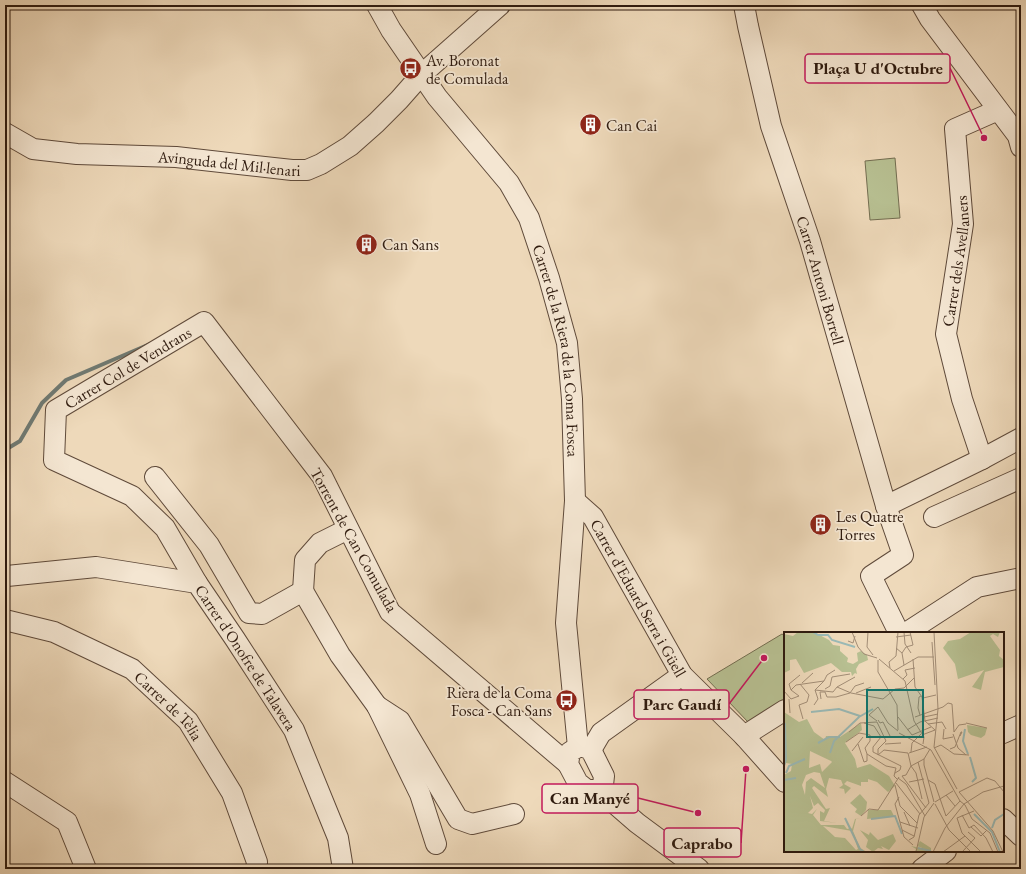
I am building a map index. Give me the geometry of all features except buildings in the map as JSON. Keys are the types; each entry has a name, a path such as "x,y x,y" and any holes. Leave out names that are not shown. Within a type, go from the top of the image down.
{"street":[{"name":"Carrer de la Riera de la Coma Fosca","path":"377,5 391,30 437,97 509,183 529,218 549,278 567,343 572,399 575,501 566,623 584,748"},
{"name":"Avinguda del Mil·lenari","path":"5,133 34,149 77,154 176,157 292,170 306,170 321,164 350,146 399,100 421,74 500,5"},
{"name":"Carrer Antoni Borrell","path":"744,5 771,126 810,241 886,506 903,555 871,576 899,632"},
{"path":"922,5 930,19 1018,136 1021,146"},
{"name":"Carrer dels Avellaners","path":"982,459 962,399 946,334 963,224 955,129 998,110"},
{"name":"Torrent de Can Comulada","path":"204,322 322,476 390,612 568,764"},
{"name":"Carrer Col de Vendrans","path":"197,583 164,528 132,496 54,460 56,410 204,322"},
{"path":"886,506 982,459 1021,438"},
{"path":"155,477 209,544 249,613 262,614 303,591"},
{"path":"934,517 1021,478"},
{"name":"Carrer d'Eduard Serra i Güell","path":"575,501 593,517 682,675 744,736 784,780"},
{"path":"348,529 320,543 304,560 303,591 340,655 377,706 420,794 436,844"},
{"name":"Carrer d'Onofre de Talavera","path":"5,577 96,567 197,583 294,730 338,838 343,869"},
{"path":"908,632 977,587 1021,578"},
{"name":"Carrer de Tèlia","path":"5,620 54,632 132,669 188,721 232,793 258,862 256,869"},
{"path":"682,675 601,733 584,748 570,752 568,764 578,783 587,790 599,790 637,823 699,869"},
{"path":"377,706 400,721 458,819 472,824 514,814"},
{"path":"744,736 784,711"},
{"path":"1004,733 1021,725"},
{"path":"584,748 604,776 603,785 599,790"},
{"path":"5,782 67,822 86,869"},
{"path":"922,869 945,852"}],"green space":[{"path":"895,158 900,218 870,220 865,161"},
{"path":"782,634 784,635 784,700 748,722 707,679"}],"waterway":[{"path":"5,450 20,441 42,403 66,380 150,344"}],"place":[{"name":"Av. Boronat de Comulada","path":"410,69"},
{"name":"Can Cai","path":"590,125"},
{"name":"Plaça U d'Octubre","path":"984,138"},
{"name":"Can Sans","path":"367,244"},
{"name":"Les Quatre Torres","path":"821,525"},
{"name":"Parc Gaudí","path":"764,658"},
{"name":"Riera de la Coma Fosca - Can Sans","path":"567,701"},
{"name":"Caprabo","path":"746,769"},
{"name":"Can Manyé","path":"698,813"}]}
